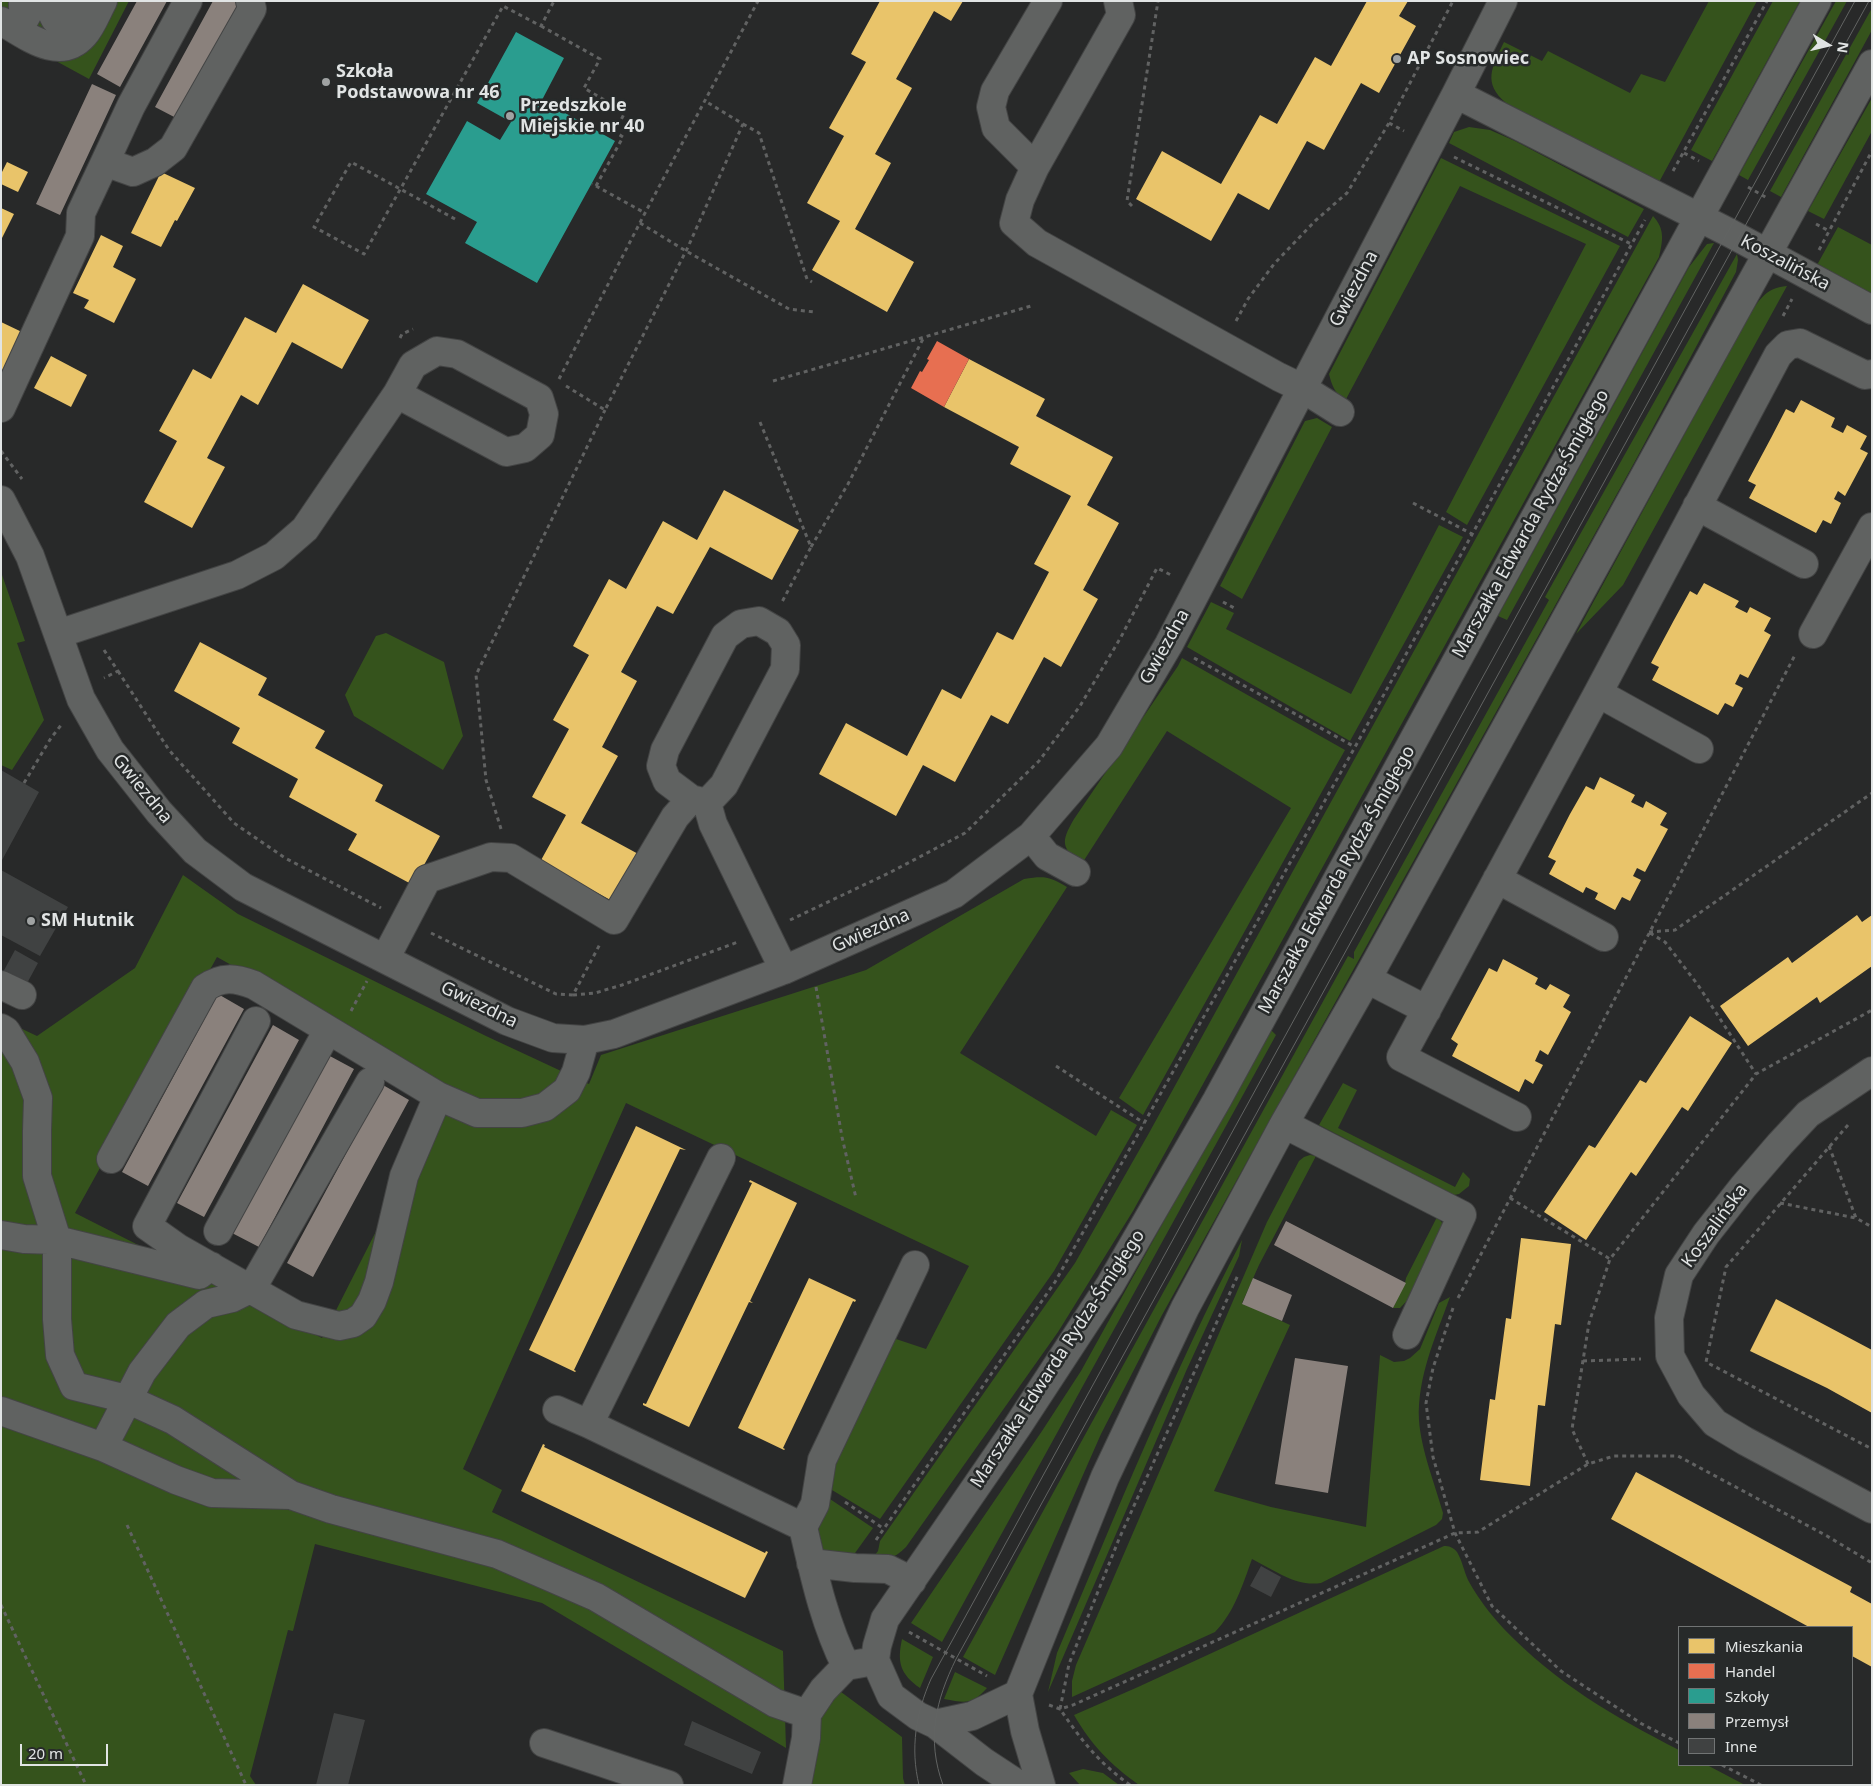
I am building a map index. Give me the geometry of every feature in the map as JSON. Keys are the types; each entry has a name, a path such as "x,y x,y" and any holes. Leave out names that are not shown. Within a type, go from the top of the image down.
{"street":[{"path":"36,10 40,43 53,48 75,43 84,34 103,1"},
{"path":"1,408 80,236 82,213 105,162 131,106 188,1"},
{"path":"105,162 132,172 155,162 173,148 252,8 250,1"},
{"path":"1035,167 996,128 991,108 995,91 1048,1"},
{"path":"1118,1 1121,14 1035,167 1020,200 1014,223 1037,243 1302,388 1340,412"},
{"name":"Gwiezdna","path":"1,500 30,556 81,699 110,750 158,812 196,851 243,887 507,1021 554,1038 585,1040 614,1034 795,965 954,894 1031,836 1109,746 1169,644 1503,1"},
{"name":"Marszałka Edwarda Rydza-Śmigłego","path":"875,1660 876,1646 885,1619 1017,1427 1110,1285 1217,1100 1817,1"},
{"path":"1040,1785 1025,1731 1018,1694 1105,1477 1185,1308 1284,1124 1367,978 1872,64"},
{"name":"Koszalińska","path":"1456,94 1657,198 1699,217 1872,310"},
{"path":"1517,1117 1401,1057 1778,355 1788,345 1800,343 1864,375 1872,374"},
{"path":"58,634 237,575 274,556 305,529 397,394 413,365 437,351 457,354 539,398 544,414 540,435 524,448 506,452 397,394"},
{"path":"1696,506 1804,564"},
{"path":"1813,634 1872,527"},
{"path":"383,958 427,879 492,857 511,858 614,920 675,818 699,801 724,786 786,669 786,645 778,632 759,621 741,624 725,636 665,750 661,766 667,781 699,801 713,824 766,932 795,965"},
{"path":"1598,693 1699,749"},
{"path":"1031,836 1047,856 1076,872"},
{"path":"1497,879 1604,937"},
{"path":"1367,978 1427,1010"},
{"path":"111,1158 205,988 215,981 227,979 240,980 254,985 438,1096 477,1113 522,1113 545,1107 567,1090 576,1072 585,1040"},
{"path":"256,1021 147,1226 178,1248 252,1288 296,1315 340,1326 353,1323 363,1316 372,1301 379,1282 404,1176 438,1096"},
{"path":"1,1028 6,1031 25,1062 38,1098 37,1176 57,1240 57,1319 60,1355 74,1386 126,1399 173,1420 291,1495 331,1509 497,1554 596,1596 775,1703 807,1714"},
{"path":"218,1231 333,1032"},
{"name":"Koszalińska","path":"1872,1071 1808,1114 1743,1187 1706,1234 1679,1275 1669,1318 1670,1356 1691,1395 1715,1423 1745,1442 1872,1508"},
{"path":"102,1448 126,1399 142,1372 178,1325 206,1304 232,1298 252,1288 370,1082"},
{"path":"1284,1124 1462,1215 1407,1335"},
{"path":"589,1424 721,1158"},
{"path":"1,1235 24,1239 57,1240 199,1275 211,1266"},
{"path":"846,1666 834,1642 803,1527 815,1504 822,1460 915,1264"},
{"path":"557,1410 803,1527"},
{"path":"1,1411 102,1448 176,1480 212,1493 291,1495"},
{"path":"812,1563 855,1568 888,1569 912,1581"},
{"path":"797,1785 806,1738 807,1714 823,1690 846,1666 875,1660 890,1696 918,1716 935,1724 984,1762 1019,1785"},
{"path":"935,1724 972,1716 1018,1694"},
{"path":"544,1742 669,1785"}],"path":[{"path":"541,26 554,1"},
{"path":"1132,206 1127,201 1158,1"},
{"path":"1224,346 1248,299 1274,264 1316,221 1347,193 1388,123 1453,1"},
{"path":"855,1568 1055,1282 1355,747 1767,1"},
{"path":"455,218 401,188 351,162 314,227 364,254 401,188 503,6 600,58 584,88 625,112 615,132 623,137 596,186"},
{"path":"706,101 759,133 806,279 812,282"},
{"path":"511,858 486,780 476,675 605,410 686,251 743,124"},
{"path":"1781,319 1872,151"},
{"path":"1684,153 1829,231"},
{"path":"1453,157 1632,244"},
{"path":"592,184 645,213"},
{"path":"640,223 789,309 814,312"},
{"path":"772,381 1031,306"},
{"path":"768,626 848,484 924,337"},
{"path":"565,386 605,410"},
{"path":"760,422 811,547"},
{"path":"1413,503 1472,534"},
{"path":"118,671 169,750 234,822 285,858 405,920 556,994 573,995 595,993 622,985 766,932 890,873 965,833 1040,762 1080,706 1121,638 1157,568 1174,576"},
{"path":"1458,1299 1803,641 1813,634"},
{"path":"1169,644 1355,747"},
{"path":"24,783 58,729"},
{"path":"1649,932 1676,930 1872,793"},
{"path":"1649,932 1665,942 1698,985 1756,1074"},
{"path":"573,995 602,939"},
{"path":"333,1032 383,958"},
{"path":"795,965 816,983 842,1137 856,1198"},
{"path":"1588,1464 1572,1429 1590,1323 1610,1259 1756,1074 1872,1010"},
{"path":"1056,1066 1144,1123"},
{"path":"1851,1120 1726,1267 1706,1362 1872,1449"},
{"path":"1829,1146 1856,1218"},
{"path":"1510,1198 1610,1259"},
{"path":"1780,1203 1856,1218 1872,1227"},
{"path":"1060,1709 1068,1664 1119,1539 1240,1271"},
{"path":"1454,1307 1433,1368 1426,1403 1433,1457 1455,1533 1492,1606 1561,1671 1642,1724 1678,1742"},
{"path":"1060,1709 1073,1705 1455,1533 1478,1532 1588,1464 1614,1456 1678,1456 1872,1562"},
{"path":"127,1525 246,1785"},
{"path":"1,1605 86,1785"},
{"path":"885,1619 1018,1694 1060,1709 1087,1747 1114,1773 1130,1785"},
{"path":"1724,1766 1761,1785"}],"green space":[{"path":"1,1 129,1 89,79 1,31"},
{"path":"1709,1 1757,1 1658,184 1506,103 1494,89 1492,82 1493,67 1504,42 1542,61 1548,51 1630,93 1641,74 1665,82"},
{"path":"1773,1 1800,1 1712,161 1691,150"},
{"path":"1836,1 1847,1 1748,180 1739,175"},
{"path":"1872,8 1872,30 1781,197 1770,191"},
{"path":"1872,98 1872,131 1824,219 1808,211"},
{"path":"1469,127 1490,130 1515,141 1644,209 1628,237 1449,143 1454,132"},
{"path":"1441,158 1620,246 1467,525 1446,512 1586,244 1460,186 1345,401 1334,389 1329,374"},
{"path":"1653,216 1660,226 1662,235 1659,257 1133,1211 1058,1332 906,1547 890,1558 871,1560 878,1551 880,1541 1075,1263 1149,1133"},
{"path":"1838,227 1872,245 1872,294 1817,265"},
{"path":"1714,243 1507,620 1498,616 1689,267 1707,244"},
{"path":"1737,254 1736,272 1634,463 1162,1315 1101,1434 995,1675 963,1657 1348,956 1354,959 1354,952 1549,600 1545,597"},
{"path":"1787,286 1623,585 1576,634 1747,319 1758,302 1767,293 1779,287"},
{"path":"1317,418 1332,427 1242,599 1220,586 1305,421"},
{"path":"1439,525 1463,537 1350,741 1187,647 1211,602 1234,613 1226,629 1351,694"},
{"path":"1,572 25,641 17,643 44,720 12,770 1,765"},
{"path":"386,633 444,662 463,736 443,770 354,716 345,695 376,636"},
{"path":"1182,658 1345,750 1143,1115 1119,1098 1291,808 1167,731 1081,865 1070,854 1065,844 1065,839 1074,819"},
{"path":"183,875 238,914 486,1036 589,1084 601,1055 866,970 1024,879 1046,878 1067,887 960,1053 1096,1136 1111,1110 1137,1125 1054,1271 880,1519 832,1490 834,1463 893,1338 926,1349 969,1266 626,1103 463,1469 502,1490 492,1512 783,1651 786,1748 542,1603 315,1544 293,1631 288,1630 250,1776 256,1785 1,1785 1,1019 37,1036 135,968","holes":["217,957 449,1087 322,1338 75,1213"]},
{"path":"1270,1029 1276,1035 942,1642 911,1623 1081,1371"},
{"path":"1343,1083 1357,1090 1338,1128 1455,1187 1463,1172 1470,1179 1469,1186 1459,1194 1454,1195 1319,1125"},
{"path":"1310,1155 1316,1156 1259,1265 1242,1303 1290,1325 1214,1491 1271,1507 1366,1527 1380,1355 1394,1362 1410,1358 1420,1349 1439,1303 1450,1297 1428,1357 1419,1404 1422,1443 1443,1513 1442,1519 1436,1525 1321,1583 1312,1584 1294,1580 1252,1559 1233,1607 1215,1632 1072,1697 1072,1681 1076,1665 1267,1222 1299,1161"},
{"path":"1437,1217 1445,1226 1417,1290 1400,1308 1393,1308 1406,1278"},
{"path":"1242,1240 1239,1256 1187,1369 1048,1692 1057,1653 1123,1497 1168,1393"},
{"path":"830,1499 873,1528 850,1560 822,1552 818,1539 819,1528"},
{"path":"1444,1546 1451,1547 1457,1552 1468,1580 1494,1618 1524,1649 1544,1666 1609,1711 1678,1749 1678,1766 1709,1766 1745,1785 1139,1785 1102,1754 1074,1715"},
{"path":"902,1639 933,1657 920,1688 908,1678 902,1667 900,1654"},
{"path":"955,1672 987,1688 973,1700 963,1702 944,1699"},
{"path":"837,1689 902,1737 903,1778 905,1785 806,1785 820,1721 825,1707"},
{"path":"1083,1769 1103,1773 1119,1785 1080,1785 1069,1773"}],"building: Mieszkania":[{"path":"880,1 963,1 951,21 934,11 896,79 912,88 875,154 891,163 855,229 914,262 887,312 812,270 840,221 807,203 844,136 829,128 866,62 851,54"},
{"path":"1367,1 1408,1 1399,16 1416,26 1379,93 1361,83 1324,150 1307,141 1269,210 1238,193 1211,241 1136,199 1162,151 1221,184 1260,115 1277,124 1315,57 1331,66"},
{"path":"7,162 28,172 18,192 1,184 1,174"},
{"path":"161,172 195,188 161,247 131,233"},
{"path":"1,208 14,214 1,240"},
{"path":"101,235 123,246 113,267 136,279 114,323 84,308 89,300 73,293"},
{"path":"303,284 369,320 342,369 292,342 258,405 241,395 207,458 225,467 192,528 144,502 177,441 159,431 193,369 211,379 245,317 276,333"},
{"path":"1,322 24,333 6,373 1,371"},
{"path":"51,356 87,375 71,407 34,388"},
{"path":"969,359 1045,399 1036,416 1113,457 1087,505 1119,523 1083,590 1098,599 1061,667 1044,657 1008,724 991,715 955,782 923,765 896,816 819,774 846,723 907,756 942,689 961,699 997,632 1013,640 1049,572 1034,564 1071,496 1010,464 1019,447 944,407"},
{"path":"1801,400 1835,418 1831,427 1843,433 1847,425 1867,436 1860,449 1868,453 1845,496 1838,491 1834,499 1841,503 1831,524 1823,520 1816,533 1749,498 1756,485 1748,481 1786,409 1794,413"},
{"path":"724,490 799,530 772,580 710,547 673,614 657,606 621,672 637,681 602,747 618,756 581,823 642,856 616,903 540,862 566,815 532,797 569,729 553,720 589,655 573,646 609,579 626,589 663,521 697,540"},
{"path":"1704,583 1739,601 1735,607 1747,613 1750,607 1771,618 1764,631 1771,635 1748,678 1740,674 1735,684 1743,688 1733,707 1725,703 1718,715 1652,680 1659,667 1651,663 1674,620 1690,591 1697,595"},
{"path":"200,642 267,678 258,695 325,731 315,748 383,785 375,801 440,836 413,885 348,850 357,834 289,797 298,779 232,743 240,728 174,691"},
{"path":"1600,777 1635,795 1631,802 1643,808 1646,801 1667,813 1660,825 1668,829 1645,872 1637,868 1633,876 1641,880 1630,901 1622,897 1615,910 1595,899 1598,893 1586,887 1583,893 1549,874 1556,861 1548,857 1570,814 1586,786 1594,790"},
{"path":"1857,915 1862,922 1872,915 1872,966 1820,1003 1817,997 1748,1046 1720,1006 1788,957 1792,963"},
{"path":"1503,959 1538,978 1535,984 1546,990 1550,984 1570,995 1563,1007 1571,1012 1548,1055 1540,1050 1535,1061 1543,1065 1533,1084 1525,1079 1519,1092 1452,1056 1458,1044 1451,1039 1489,968 1497,972"},
{"path":"1690,1016 1732,1043 1688,1111 1682,1107 1636,1176 1631,1172 1586,1240 1544,1212 1589,1145 1595,1148 1640,1080 1646,1083"},
{"path":"636,1126 686,1150 680,1149 574,1370 575,1372 529,1350"},
{"path":"750,1180 797,1203 750,1301 753,1303 749,1302 689,1427 643,1405 643,1403 646,1404 752,1183 749,1182"},
{"path":"1521,1238 1571,1244 1561,1325 1555,1324 1545,1406 1538,1405 1530,1486 1480,1480 1490,1399 1495,1400 1506,1318 1511,1319"},
{"path":"809,1278 856,1300 855,1302 853,1301 783,1448 784,1450 738,1428"},
{"path":"1776,1299 1872,1350 1872,1413 1827,1388 1750,1351"},
{"path":"543,1444 545,1445 544,1447 765,1553 766,1551 768,1552 745,1598 521,1491"},
{"path":"1636,1472 1852,1587 1850,1592 1872,1604 1872,1667 1853,1657 1853,1626 1807,1626 1611,1519"}],"building: Handel":[{"path":"937,341 969,359 944,407 911,388 920,371 922,372 929,360 927,359"}],"building: Szkoły":[{"path":"516,32 564,58 542,100 615,141 537,283 465,243 477,222 426,194 467,121 500,140 511,122 477,103"}],"building: Przemysł":[{"path":"137,1 167,1 120,87 97,74"},
{"path":"213,1 242,2 178,119 155,107"},
{"path":"92,84 116,95 60,215 36,204"},
{"path":"218,994 244,1009 148,1186 122,1172"},
{"path":"273,1025 299,1040 204,1217 177,1203"},
{"path":"328,1055 354,1069 259,1247 232,1233"},
{"path":"383,1085 409,1100 313,1277 287,1263"},
{"path":"1286,1221 1406,1283 1393,1308 1274,1245"},
{"path":"1253,1278 1292,1295 1282,1321 1242,1304"},
{"path":"1295,1358 1348,1366 1328,1493 1275,1484"}],"building: Inne":[{"path":"1,770 39,792 1,862"},
{"name":"SM Hutnik","path":"1,870 68,907 40,956 1,935"},
{"path":"15,950 38,963 25,987 2,974"},
{"path":"1261,1566 1281,1577 1271,1597 1250,1586"},
{"path":"334,1713 365,1720 348,1785 316,1785"},
{"path":"692,1721 761,1752 752,1774 684,1745"}],"tram line":[{"path":"919,1785 915,1758 916,1731 918,1718 931,1679 1855,1"},
{"path":"943,1785 935,1752 934,1736 943,1690 956,1659 1869,1"}],"place":[{"name":"AP Sosnowiec","path":"1397,59"},
{"name":"Szkoła Podstawowa nr 46","path":"326,82"},
{"name":"Przedszkole Miejskie nr 40","path":"510,116"},
{"name":"SM Hutnik","path":"31,921"}]}
